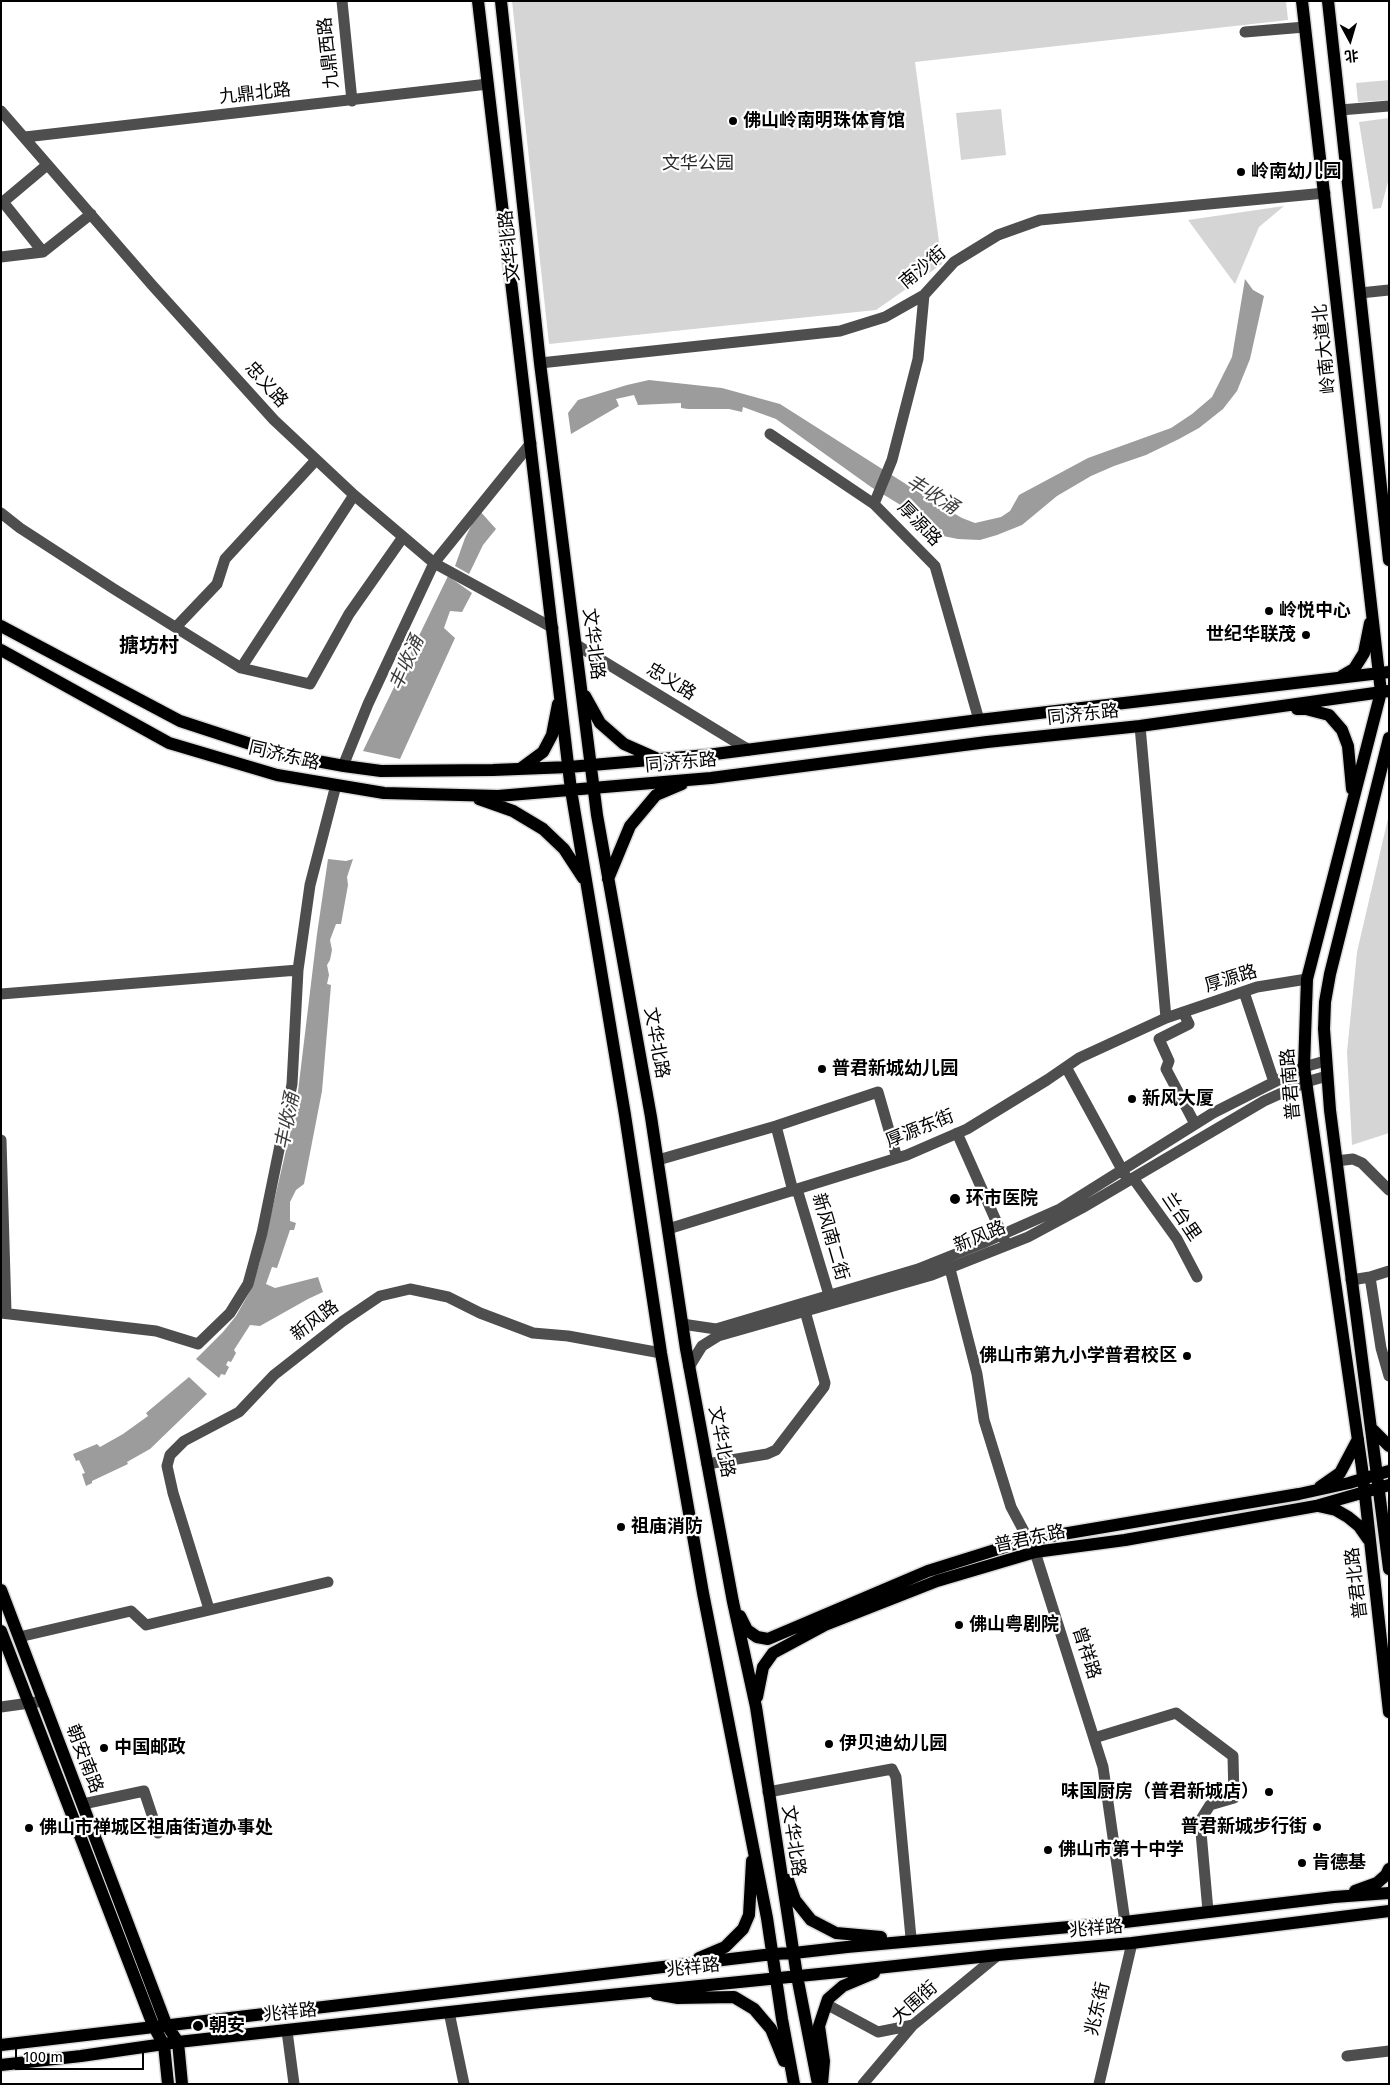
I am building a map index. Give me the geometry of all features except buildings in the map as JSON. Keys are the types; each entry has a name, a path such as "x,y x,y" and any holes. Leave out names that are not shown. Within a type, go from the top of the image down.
{"main road":[{"name":"文华北路","path":"478,1 572,790 661,1353 703,1593 773,1954 793,2084"},
{"name":"文华北路","path":"501,1 540,363 594,788 658,1160 689,1367 733,1602 756,1707 797,1976 818,2084"},
{"name":"岭南大道北","path":"1302,1 1372,611 1384,673 1385,692"},
{"path":"1328,1 1389,560"},
{"path":"1344,361 1351,375 1355,408 1358,413 1368,412 1372,399"},
{"path":"1337,678 1354,669 1364,653 1372,611"},
{"name":"同济东路","path":"1,626 180,720 284,755 381,771 520,769 591,766 660,760 979,720 1384,673"},
{"name":"同济东路","path":"1,650 169,742 277,775 384,793 498,796 693,780 987,742 1140,726 1385,692"},
{"path":"581,689 600,723 624,744 660,760"},
{"path":"520,769 543,752 552,735 560,692"},
{"name":"普君南路","path":"1363,1479 1304,1067 1307,979 1353,801 1385,692"},
{"path":"1270,708 1306,709 1329,715 1342,730 1348,746 1353,801"},
{"name":"普君南路","path":"1383,1473 1372,1430 1336,1161 1325,1061 1325,1002 1330,974 1389,738"},
{"path":"608,878 630,826 656,795 693,780"},
{"path":"467,795 513,811 543,829 564,849 587,884"},
{"path":"1372,1430 1389,1446"},
{"path":"1314,1491 1340,1473 1358,1439"},
{"name":"普君东路","path":"768,1639 928,1571 1027,1540 1314,1491 1383,1473"},
{"name":"普君北路","path":"1383,1473 1389,1569"},
{"name":"普君北路","path":"1363,1479 1389,1712"},
{"name":"普君东路","path":"773,1653 825,1626 937,1581 1035,1552 1125,1540 1316,1506 1384,1486"},
{"path":"1316,1506 1336,1510 1348,1517 1359,1526 1369,1541"},
{"path":"1386,1544 1389,1528"},
{"name":"朝安南路","path":"1,1590 83,1804 160,2025"},
{"path":"733,1602 747,1630 757,1637 768,1639 773,1653 763,1667 759,1680 756,1707"},
{"name":"朝安南路","path":"1,1631 160,2025"},
{"path":"687,1964 725,1947 743,1929 749,1915 753,1846"},
{"path":"776,1848 795,1900 812,1920 836,1934 917,1939"},
{"path":"1334,1897 1377,1883 1386,1875 1389,1869"},
{"name":"兆祥路","path":"1,2045 773,1954 794,1954 917,1939 1125,1922 1334,1897 1389,1893"},
{"name":"兆祥路","path":"1,2065 178,2042 449,2012 776,1977 1132,1943 1389,1912"},
{"path":"822,2084 824,2061 819,2026 828,1999 843,1986 868,1974 906,1964"},
{"path":"639,1992 678,1998 734,1997 754,2009 771,2029 793,2084"},
{"path":"160,2025 178,2042 182,2084"},
{"path":"160,2025 168,2084"}],"street":[{"name":"九鼎西路","path":"342,1 352,101"},
{"path":"1245,32 1305,28"},
{"name":"九鼎北路","path":"25,137 488,84"},
{"path":"1340,110 1389,106"},
{"name":"忠义路","path":"1,110 47,165 267,413 316,460 354,495 437,565 552,628"},
{"path":"43,252 3,202 47,165"},
{"name":"南沙街","path":"540,363 840,331 884,317 924,295 954,262 998,235 1040,220 1325,194"},
{"path":"1,257 43,252 91,214"},
{"path":"1360,293 1389,290"},
{"name":"厚源路","path":"924,295 918,359 892,460 874,504 934,566 979,720"},
{"path":"770,434 874,504"},
{"path":"343,766 368,704 437,565 531,443"},
{"path":"176,628 217,584 225,559 316,460"},
{"path":"241,668 354,495"},
{"path":"1,513 28,534 241,668 310,684 349,614 403,537"},
{"name":"忠义路","path":"575,644 749,750"},
{"path":"1140,726 1166,1018"},
{"path":"1,1140 4,1313 156,1331 198,1344 230,1313 248,1284 262,1233 280,1145 292,1084 298,970 310,885 337,785"},
{"path":"1,994 298,970"},
{"name":"厚源路","path":"1166,1018 1256,987 1307,979"},
{"path":"1244,992 1274,1082"},
{"path":"1183,1012 1188,1024 1159,1038 1169,1061 1166,1069 1195,1124"},
{"name":"厚源东街","path":"668,1229 897,1158 957,1133 1079,1058 1166,1018"},
{"name":"新风路","path":"682,1324 716,1329 918,1269 948,1263 1004,1240 1060,1209 1214,1113 1304,1067 1325,1061"},
{"name":"兰台里","path":"1066,1067 1121,1170 1177,1239 1197,1277"},
{"name":"新风路","path":"1004,1240 1036,1233 1264,1101 1306,1082 1327,1076"},
{"path":"658,1160 776,1126 878,1092 897,1158"},
{"name":"新风南二街","path":"776,1126 828,1295"},
{"path":"957,1133 1004,1240"},
{"path":"1336,1161 1354,1159 1362,1163 1389,1190"},
{"name":"新风路","path":"689,1367 702,1346 718,1336 932,1275 948,1263"},
{"name":"曾祥路","path":"948,1263 977,1374 984,1420 1010,1507 1035,1552 1103,1767 1125,1922"},
{"path":"1351,1280 1389,1271"},
{"path":"1370,1277 1381,1348 1389,1376"},
{"name":"新风路","path":"209,1609 173,1493 167,1466 170,1455 184,1441 239,1412 274,1375 343,1321 380,1296 410,1290 439,1295 448,1297 480,1313 533,1333 568,1336 661,1353"},
{"path":"707,1464 767,1454 776,1450 824,1387 825,1383 805,1312"},
{"path":"19,1637 131,1611 146,1625 328,1582"},
{"path":"1,1707 44,1701"},
{"path":"1094,1738 1176,1713 1233,1756 1234,1798 1210,1805 1200,1821 1208,1912"},
{"path":"768,1792 892,1769 896,1777 917,1939"},
{"path":"83,1804 144,1790 158,1833"},
{"name":"兆东街","path":"1099,2084 1132,1943"},
{"name":"大围街","path":"863,2084 913,2025 998,1955"},
{"path":"826,2004 878,2032 913,2025"},
{"path":"449,2012 464,2084"},
{"path":"287,2031 294,2084"},
{"path":"1347,2056 1389,2051"}],"green space":[{"name":"文华公园","path":"512,1 1286,1 1288,20 915,62 942,264 876,310 549,344"},
{"path":"1389,80 1389,100 1358,102 1356,83"},
{"path":"1001,109 1006,155 961,160 956,113"},
{"path":"1389,118 1389,178 1381,208 1373,209 1359,122"},
{"path":"1284,206 1259,227 1235,284 1188,220"},
{"path":"1389,814 1389,1133 1352,1145 1347,1052 1357,952"}],"water":[{"path":"1245,279 1253,290 1264,296 1250,359 1237,391 1223,409 1199,428 1179,439 1146,455 1091,476 1057,496 1022,525 980,540 943,536 917,515 871,487 776,419 743,407 742,412 729,409 681,408 681,403 638,405 634,395 616,399 619,406 571,434 568,413 578,400 627,385 649,380 722,388 780,404 931,500 962,518 975,523 1001,517 1010,511 1019,495 1088,458 1171,428 1212,397 1232,357"},
{"path":"479,510 496,529 483,545 469,574 455,566 465,538"},
{"name":"丰收涌","path":"448,576 472,593 462,612 450,611 444,628 455,638 400,759 363,751"},
{"path":"328,859 346,861 353,859 347,877 348,885 341,924 336,924 330,940 332,950 327,965 329,975 327,984 331,985 322,1091 304,1184 296,1190 290,1202 290,1221 296,1223 294,1230 290,1230 277,1268 272,1267 266,1284 275,1288 318,1277 323,1292 260,1326 250,1325 234,1350 236,1353 231,1362 228,1361 226,1365 229,1367 225,1375 221,1374 219,1378 196,1359 236,1316 249,1293 259,1265 296,1108"},
{"path":"189,1377 207,1394 150,1449 127,1462 128,1464 92,1481 92,1483 86,1486 82,1474 85,1473 79,1460 76,1461 73,1454 97,1444 100,1447 123,1434 148,1416 146,1413"}],"place":[{"name":"佛山岭南明珠体育馆","path":"733,121"},
{"name":"岭南幼儿园","path":"1241,172"},
{"name":"岭悦中心","path":"1269,611"},
{"name":"世纪华联茂","path":"1306,635"},
{"name":"普君新城幼儿园","path":"822,1069"},
{"name":"新风大厦","path":"1132,1099"},
{"name":"环市医院","path":"955,1199"},
{"name":"佛山市第九小学普君校区","path":"1187,1356"},
{"name":"祖庙消防","path":"621,1527"},
{"name":"佛山粤剧院","path":"959,1625"},
{"name":"伊贝迪幼儿园","path":"829,1744"},
{"name":"中国邮政","path":"104,1748"},
{"name":"味国厨房（普君新城店）","path":"1269,1792"},
{"name":"普君新城步行街","path":"1317,1827"},
{"name":"佛山市禅城区祖庙街道办事处","path":"29,1828"},
{"name":"佛山市第十中学","path":"1048,1850"},
{"name":"肯德基","path":"1302,1863"},
{"name":"朝安","path":"198,2026"}],"district":[{"name":"搪坊村","path":"149,646"}]}
